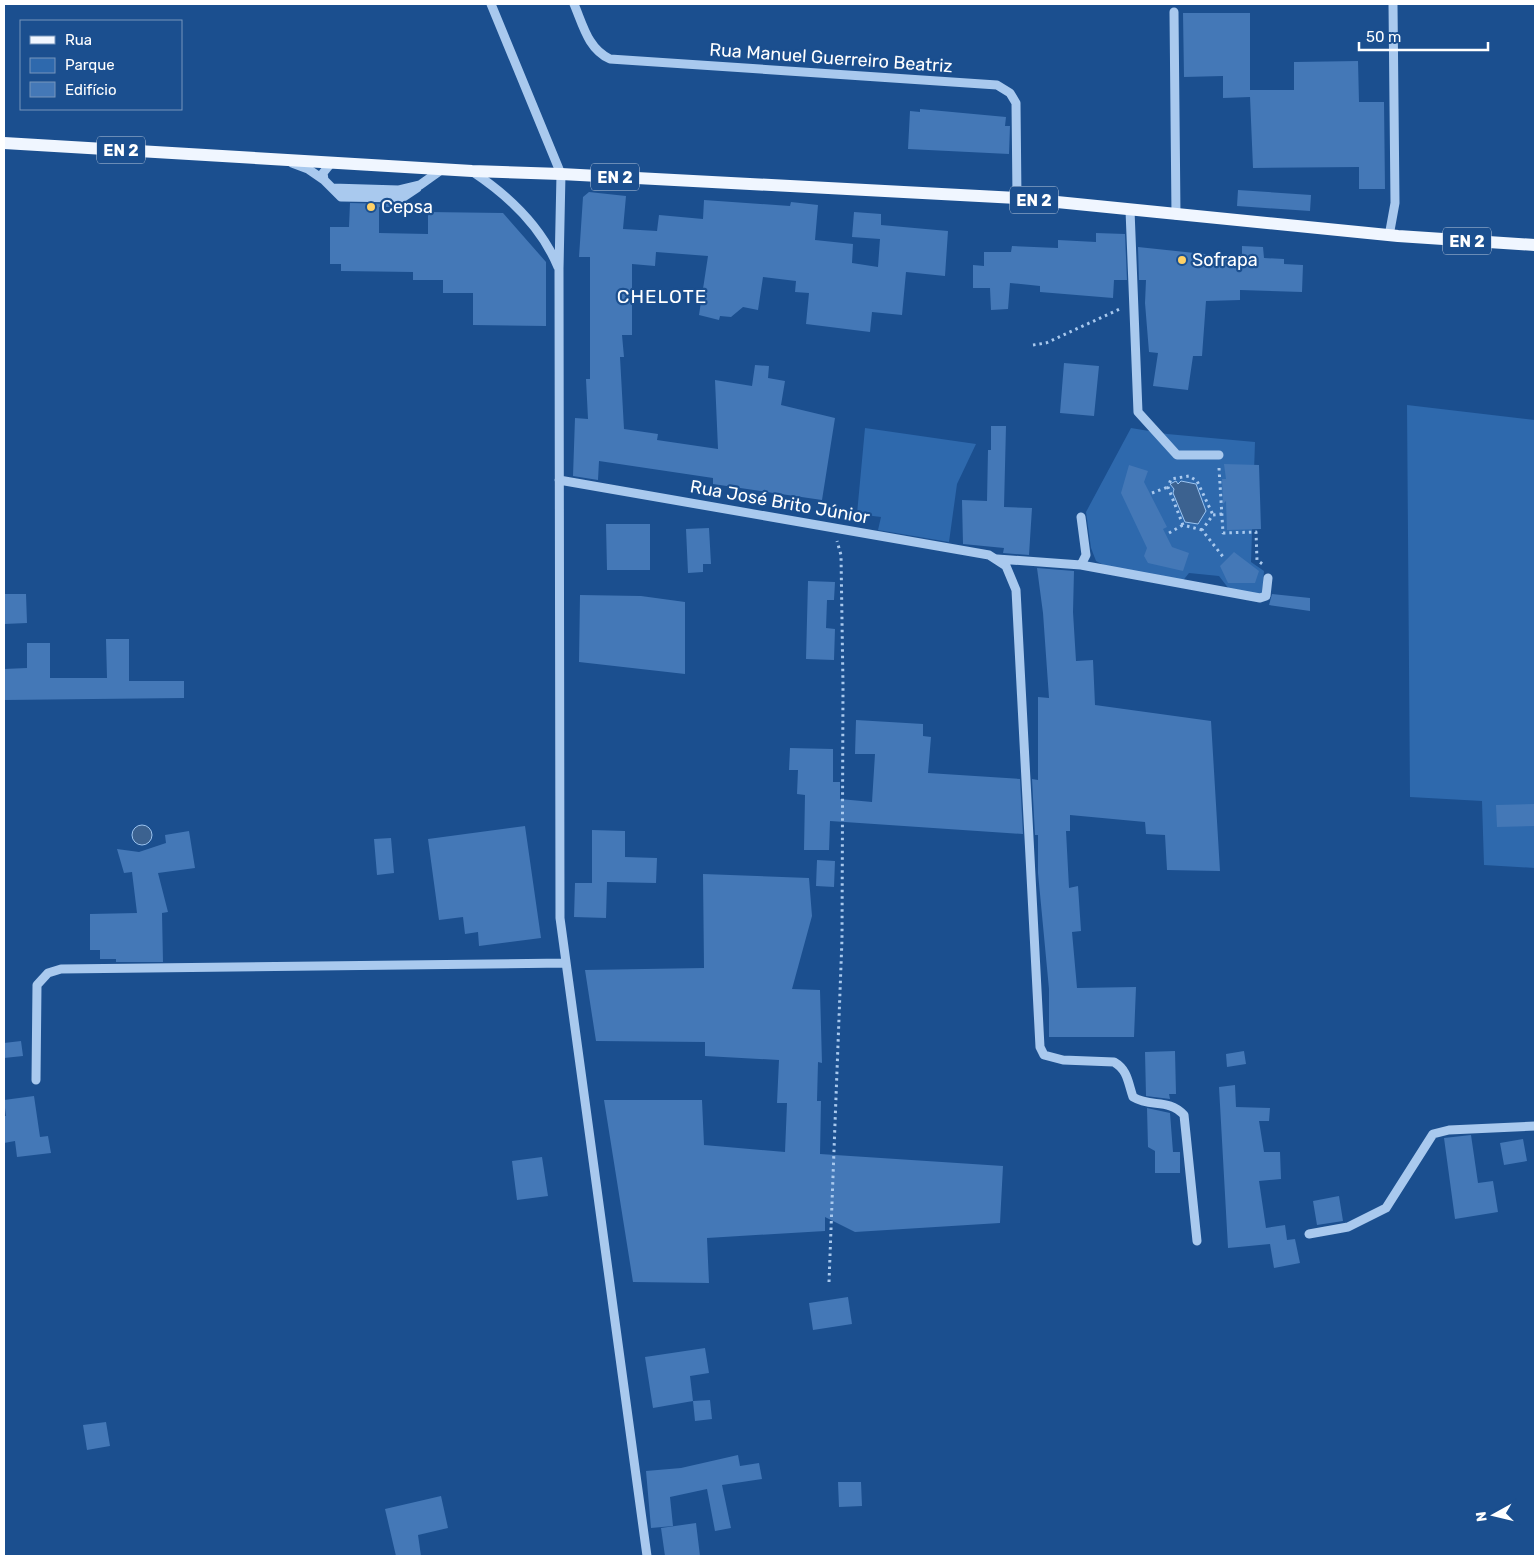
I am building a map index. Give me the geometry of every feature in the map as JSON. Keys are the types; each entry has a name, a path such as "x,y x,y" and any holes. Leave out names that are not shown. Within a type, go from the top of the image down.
{"main road":[{"name":"EN 2","path":"4,143 472,171 1017,198 1389,236 1535,245"}],"street":[{"path":"491,4 561,174 559,269 560,918 647,1556"},
{"name":"Rua Manuel Guerreiro Beatriz","path":"574,4 590,43 598,54 610,59 997,85 1010,93 1016,103 1017,198"},
{"path":"1389,236 1395,203 1393,4"},
{"path":"1174,12 1176,215"},
{"path":"274,159 308,169 332,188 399,190 420,186 442,169"},
{"path":"324,180 325,168 332,162"},
{"path":"472,171 501,191 530,222 548,244 559,269"},
{"path":"1130,210 1138,412 1177,455 1219,456"},
{"name":"Rua José Brito Júnior","path":"559,480 989,555 994,559 1081,564 1260,598 1266,596 1268,578"},
{"path":"1081,564 1086,555 1082,517"},
{"path":"994,559 1006,566 1016,590 1040,1047 1044,1055 1054,1059 1114,1062 1122,1066 1133,1097 1141,1102 1176,1107 1184,1115 1197,1241"},
{"path":"36,1080 38,985 48,973 61,969 566,963"},
{"path":"1309,1234 1348,1226 1386,1208 1433,1134 1448,1130 1535,1126"}],"path":[{"path":"1033,345 1046,343 1134,302"},
{"path":"1219,456 1223,533 1256,532 1257,560 1269,570 1268,578"},
{"path":"1183,525 1168,487 1171,479 1189,476 1197,481 1213,515"},
{"path":"1152,493 1168,487"},
{"path":"1202,530 1213,515 1222,514"},
{"path":"1169,533 1183,525 1202,530 1224,558"},
{"path":"829,1282 842,939 843,843 841,555 834,528"}],"green space":[{"path":"1407,405 1535,420 1535,868 1484,865 1482,801 1410,797"},
{"path":"865,428 976,444 957,484 949,542 878,530 881,517 857,514"},
{"path":"1131,428 1167,434 1255,442 1251,562 1264,571 1262,594 1229,589 1219,576 1189,573 1181,583 1113,570 1096,561 1091,548 1086,512"}],"shaded area":[{"path":"1176,481 1178,484 1181,481 1196,484 1206,511 1198,524 1185,522 1173,493 1174,489 1170,484"},
{"path":"142,825 149,828 152,835 149,842 142,845 135,842 132,835 135,828"}],"building":[{"path":"1183,13 1250,13 1250,90 1294,90 1294,62 1358,61 1359,102 1384,102 1385,189 1359,189 1359,167 1253,168 1250,97 1223,98 1223,76 1184,77"},
{"path":"920,109 1006,117 1005,126 1010,126 1009,154 908,149 910,111 920,112"},
{"path":"1238,190 1311,195 1310,211 1237,206"},
{"path":"589,192 626,196 623,229 657,231 659,215 703,219 704,200 790,206 791,202 818,205 815,240 853,244 852,263 878,267 880,239 852,237 854,212 881,214 881,225 948,231 945,276 906,272 902,315 872,312 870,332 806,324 809,293 795,292 796,281 763,277 758,310 743,307 731,317 720,316 719,320 699,315 708,256 656,252 655,266 632,264 632,335 622,335 624,357 620,357 624,429 658,434 657,440 718,449 715,380 752,386 755,365 769,366 768,378 785,381 781,405 835,418 822,500 713,484 713,478 599,461 598,480 573,476 575,418 588,419 586,379 590,379 590,257 579,257 583,197"},
{"path":"350,203 393,204 393,207 379,207 379,233 428,234 428,212 503,213 546,262 546,326 473,325 473,293 443,293 443,280 413,280 413,272 341,271 341,264 330,264 330,227 349,227"},
{"path":"1096,233 1125,234 1127,280 1114,280 1113,298 1040,292 1040,286 1010,283 1008,309 991,310 990,288 973,288 973,265 984,266 984,252 1011,252 1012,246 1058,248 1058,240 1096,242"},
{"path":"1242,246 1263,247 1264,258 1284,259 1284,264 1303,265 1302,292 1240,290 1240,300 1206,301 1202,356 1193,356 1188,390 1153,386 1158,353 1149,352 1145,303 1146,280 1139,280 1138,247 1242,258"},
{"path":"1064,363 1099,366 1094,416 1060,413"},
{"path":"991,426 1006,426 1004,507 1032,508 1029,555 1003,553 1004,548 963,544 962,500 987,501 988,450 991,450"},
{"path":"1224,464 1259,465 1261,529 1227,530 1226,501 1223,504 1222,479 1226,479"},
{"path":"1129,465 1148,471 1144,482 1167,527 1163,529 1172,547 1189,553 1183,571 1148,563 1144,556 1147,548 1121,493"},
{"path":"606,524 650,524 650,570 607,570"},
{"path":"709,528 711,564 703,564 703,572 688,573 686,529"},
{"path":"1234,552 1259,571 1255,583 1228,583 1220,566"},
{"path":"1037,568 1074,571 1073,612 1076,661 1093,660 1095,705 1211,721 1220,871 1167,870 1165,835 1146,834 1145,822 1070,815 1070,831 1066,831 1069,888 1078,886 1081,931 1072,932 1077,988 1136,987 1134,1037 1049,1037 1049,989 1038,873 1038,835 1035,835 1032,779 1038,780 1038,697 1049,698 1043,613"},
{"path":"808,581 835,582 834,600 827,600 826,628 835,629 834,660 806,659"},
{"path":"4,594 26,594 27,623 4,624"},
{"path":"1272,594 1310,598 1310,611 1269,605"},
{"path":"580,595 641,596 685,602 685,674 579,662"},
{"path":"106,639 129,639 129,681 184,681 184,698 4,700 4,669 27,668 27,643 50,643 50,678 107,678"},
{"path":"856,720 923,724 923,736 931,737 928,773 1020,779 1023,834 830,821 829,850 804,850 805,795 797,794 798,770 789,770 790,748 833,749 833,782 840,782 840,799 872,802 875,754 855,754"},
{"path":"1535,804 1535,826 1497,827 1496,805"},
{"path":"525,826 541,938 479,946 478,932 465,934 463,917 439,920 428,839"},
{"path":"592,830 625,831 625,857 657,858 656,883 607,882 606,918 574,917 575,883 592,883"},
{"path":"189,831 195,868 158,873 168,912 162,913 163,962 116,962 116,959 100,959 100,950 90,950 90,914 137,913 132,872 124,873 117,849 139,852 166,843 165,835"},
{"path":"391,838 394,873 377,875 374,839"},
{"path":"817,860 835,861 834,887 816,886"},
{"path":"703,874 809,878 812,916 792,989 820,990 822,1063 818,1062 817,1101 821,1101 820,1154 1003,1166 1000,1223 855,1232 825,1217 825,1231 707,1238 709,1283 633,1282 604,1100 702,1100 704,1145 785,1152 787,1103 777,1103 779,1060 705,1056 705,1042 596,1041 585,970 704,968"},
{"path":"21,1041 23,1056 4,1058 4,1043"},
{"path":"1175,1051 1176,1094 1169,1094 1170,1099 1146,1096 1145,1052"},
{"path":"1244,1051 1246,1064 1227,1067 1226,1054"},
{"path":"1235,1085 1236,1107 1270,1108 1269,1121 1259,1121 1264,1152 1280,1152 1281,1179 1259,1181 1266,1228 1285,1225 1287,1240 1295,1239 1300,1263 1274,1268 1270,1244 1228,1248 1219,1087"},
{"path":"34,1096 40,1137 48,1136 51,1153 17,1157 15,1141 4,1143 4,1116 6,1116 4,1100"},
{"path":"1147,1108 1170,1113 1173,1152 1180,1152 1180,1173 1155,1173 1155,1151 1148,1147"},
{"path":"1471,1135 1478,1183 1493,1181 1498,1212 1455,1219 1444,1138"},
{"path":"1523,1139 1527,1161 1504,1165 1500,1143"},
{"path":"542,1157 548,1196 517,1200 512,1161"},
{"path":"1339,1196 1343,1221 1317,1225 1313,1201"},
{"path":"848,1297 852,1324 813,1330 809,1303"},
{"path":"705,1348 709,1373 690,1376 693,1401 653,1408 645,1357"},
{"path":"710,1400 712,1419 695,1421 693,1401"},
{"path":"106,1422 110,1446 87,1450 83,1425"},
{"path":"738,1455 740,1466 759,1463 762,1479 722,1485 731,1528 715,1531 707,1489 670,1497 673,1526 651,1528 646,1471 681,1468"},
{"path":"838,1482 861,1482 862,1506 839,1507"},
{"path":"441,1496 448,1528 418,1535 421,1556 396,1556 385,1509"},
{"path":"696,1523 700,1556 665,1556 661,1528"}],"place":[{"name":"Cepsa","path":"371,207"},
{"name":"Sofrapa","path":"1182,260"}],"district":[{"name":"CHELOTE","path":"662,296"}]}
